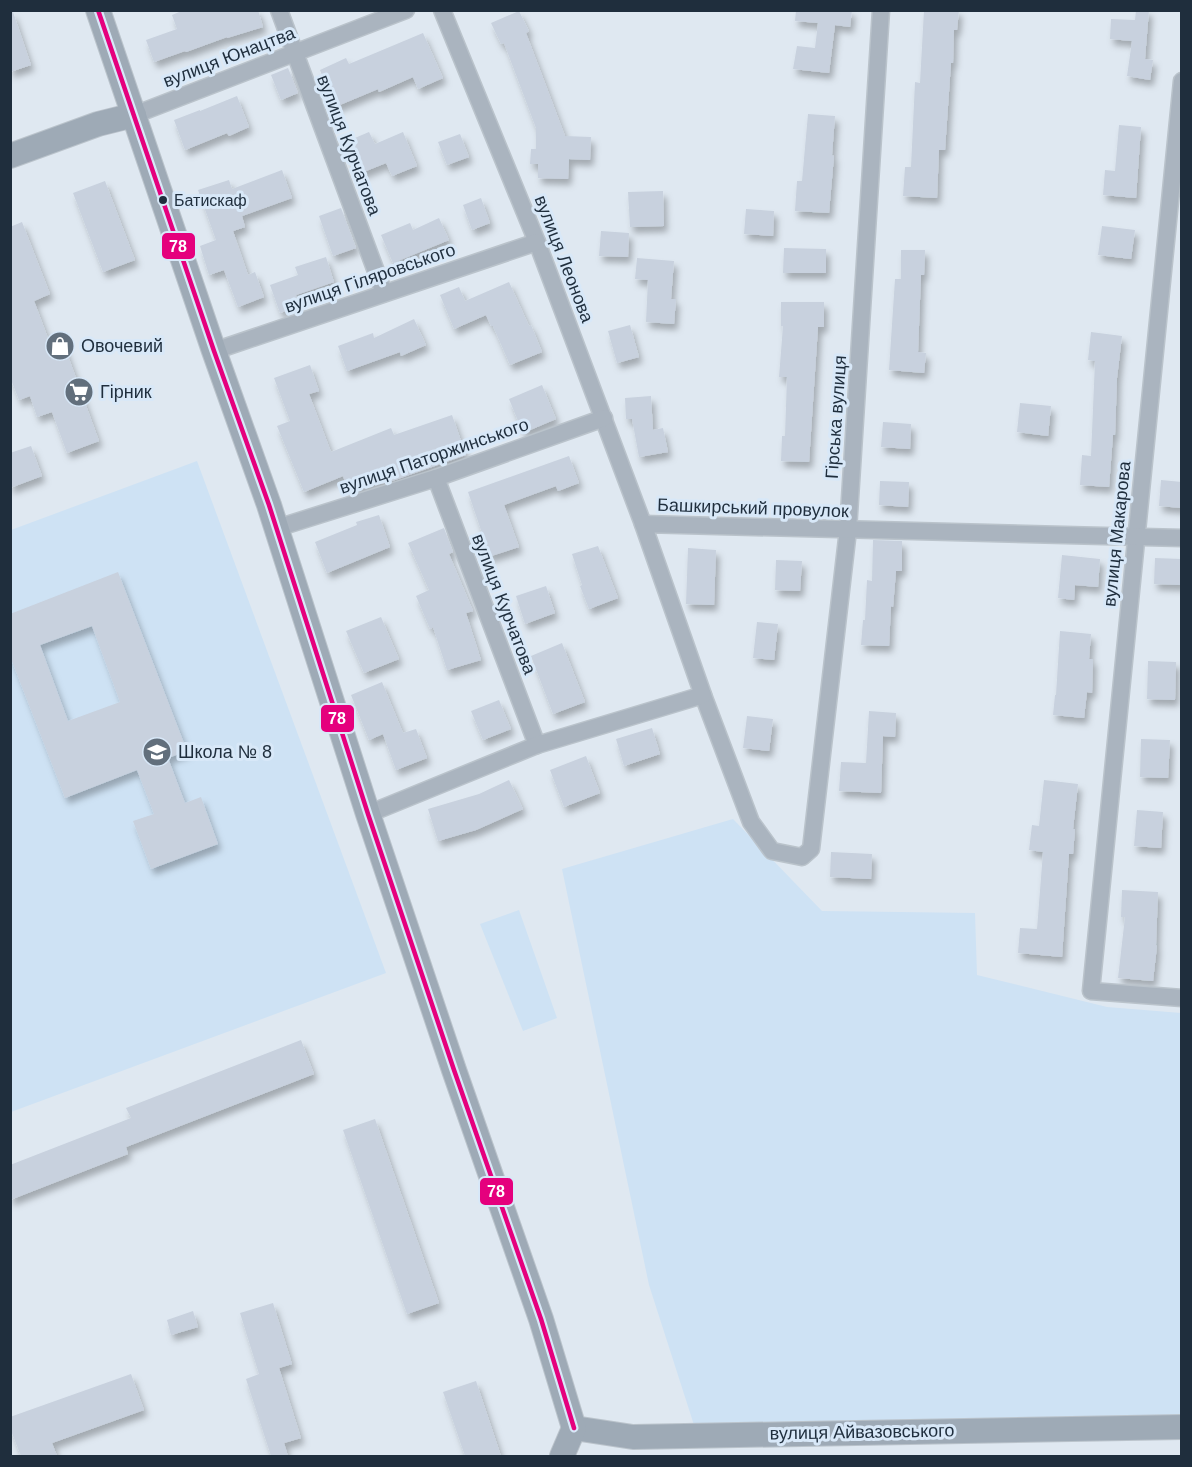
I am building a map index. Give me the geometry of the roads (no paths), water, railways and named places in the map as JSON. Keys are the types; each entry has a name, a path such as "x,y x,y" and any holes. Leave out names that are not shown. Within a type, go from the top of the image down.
{"street":[{"path":"98,10 277,528 368,814 541,1318 574,1428 562,1456"},
{"name":"вулиця Курчатова","path":"279,10 384,293"},
{"name":"вулиця Юнацтва","path":"134,115 406,10"},
{"name":"вулиця Леонова","path":"442,10 537,242 644,524"},
{"name":"Гірська вулиця","path":"802,857 811,849 848,530 881,10"},
{"name":"вулиця Макарова","path":"1182,81 1091,991 1182,998"},
{"path":"10,156 98,124 134,115"},
{"name":"вулиця Гіляровського","path":"214,351 537,242"},
{"name":"вулиця Паторжинського","path":"277,528 436,478 604,418"},
{"name":"вулиця Курчатова","path":"436,478 537,745"},
{"name":"Башкирський провулок","path":"802,857 772,851 751,822 703,695 644,524 1182,538"},
{"path":"368,814 537,745 703,695"},
{"name":"вулиця Айвазовського","path":"574,1428 633,1437 1182,1427"}],"place":[{"name":"Батискаф","path":"163,200"},
{"name":"Овочевий","path":"60,346"},
{"name":"Гірник","path":"79,392"},
{"name":"Школа № 8","path":"157,752"}]}
